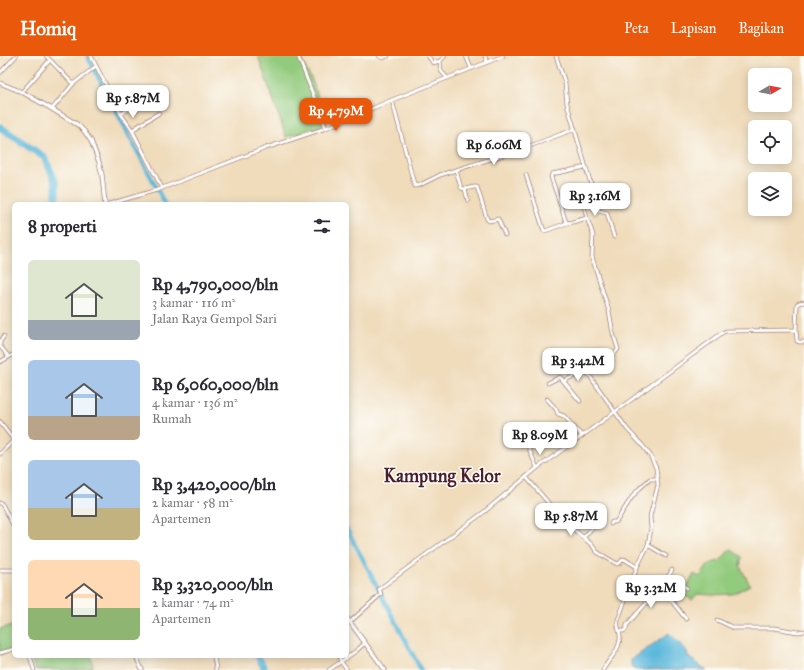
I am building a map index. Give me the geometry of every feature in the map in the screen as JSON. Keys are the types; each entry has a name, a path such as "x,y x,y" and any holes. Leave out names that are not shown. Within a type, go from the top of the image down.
{"street":[{"path":"0,73 16,56"},
{"path":"46,56 73,84"},
{"path":"91,56 95,67 121,114 132,130 160,189"},
{"path":"298,56 326,128"},
{"path":"380,56 382,58 388,56"},
{"path":"428,56 433,63 440,61 445,56"},
{"path":"466,56 471,68"},
{"path":"485,56 487,62"},
{"path":"116,202 160,189 266,148 326,128 471,68 504,56"},
{"path":"556,56 565,83 567,104 599,211 607,213 614,237"},
{"path":"22,92 50,60"},
{"path":"440,61 441,71 447,78"},
{"path":"52,109 73,84 95,67"},
{"path":"0,83 22,92 52,109 78,125 84,131 91,141 99,162 105,202"},
{"path":"121,114 152,92"},
{"path":"392,100 414,185 420,185 432,178 575,130"},
{"path":"132,130 159,114"},
{"path":"567,223 551,175 586,167"},
{"path":"456,170 461,188 465,189 468,201"},
{"path":"526,175 544,231 587,218"},
{"path":"465,189 474,186 476,187 488,221 498,219 505,235"},
{"path":"564,381 587,372 618,350 609,311 592,257 593,235 582,198 593,191"},
{"path":"804,302 797,304 796,330 798,342 804,342"},
{"path":"379,670 384,669 350,622 381,594 379,589 484,512 526,476 722,333 726,331 796,330"},
{"path":"4,336 0,342 0,345 9,357"},
{"path":"0,362 12,355"},
{"path":"587,372 627,429 650,455 656,468 658,485 650,516 652,528 648,544 637,567 618,620 617,627 620,636 615,653 603,670"},
{"path":"548,383 559,377 580,401"},
{"path":"547,399 556,408 558,414 564,416 582,436"},
{"path":"0,422 12,438"},
{"path":"0,454 12,440"},
{"path":"531,440 527,444 537,468"},
{"path":"526,476 564,521 598,552 616,564 620,563 624,559 637,567"},
{"path":"611,524 612,522 616,522 639,489 650,479 657,479"},
{"path":"0,502 12,523"},
{"path":"583,538 595,525"},
{"path":"648,544 666,556"},
{"path":"0,570 12,570"},
{"path":"619,630 624,631 626,629 630,621 658,590 672,570"},
{"path":"668,577 687,588"},
{"path":"658,590 671,600 686,619"},
{"path":"717,620 734,628 774,628 804,632"},
{"path":"349,656 364,643"},
{"path":"0,652 12,649"},
{"path":"31,658 34,670"},
{"path":"137,658 142,670"},
{"path":"214,658 216,670"},
{"path":"340,658 347,670"},
{"path":"330,670 346,658"}],"green space":[{"path":"258,56 300,56 312,80 327,124 286,137"},
{"path":"730,549 742,557 740,566 750,585 733,594 697,594 692,600 683,594 694,574 700,577 709,564 721,560"},
{"path":"12,626 12,651 0,654 0,629"},
{"path":"32,658 91,658 93,667 79,670 35,670"}],"water":[{"path":"669,633 687,651 688,657 707,670 636,670 631,666 631,660"}],"waterway":[{"path":"87,56 164,202"},
{"path":"0,127 44,157 56,185 56,202"},
{"path":"349,533 421,670"},
{"path":"259,658 265,670"}],"district":[{"name":"Kampung Kelor","path":"442,476"}]}
